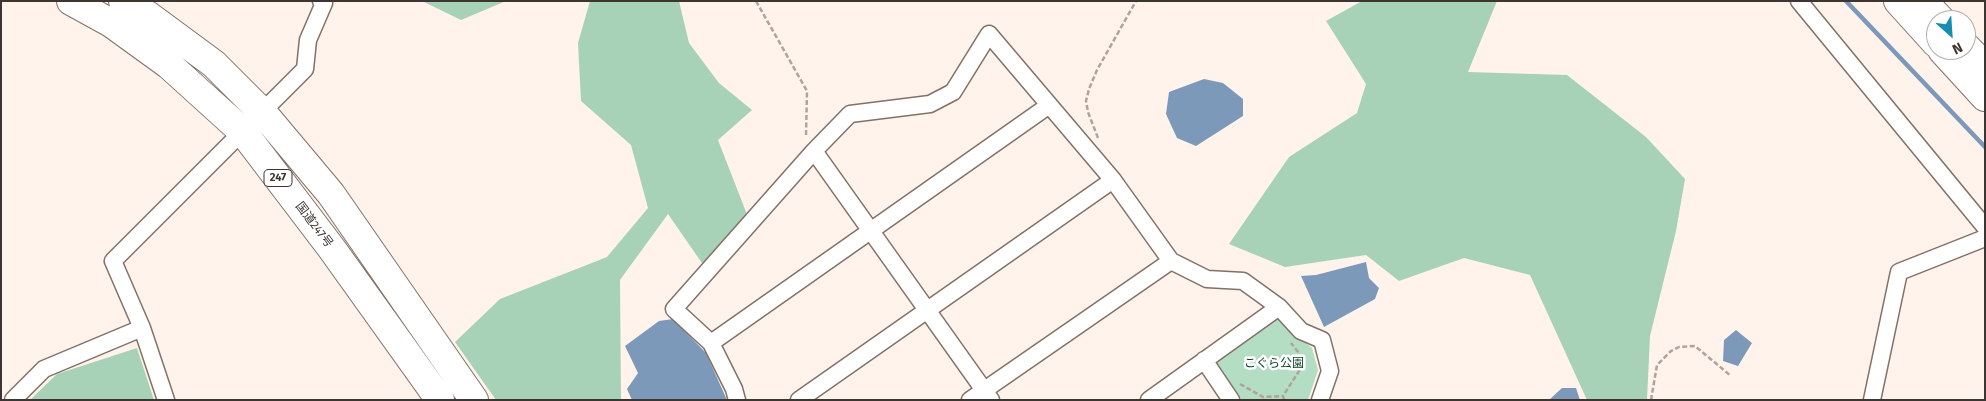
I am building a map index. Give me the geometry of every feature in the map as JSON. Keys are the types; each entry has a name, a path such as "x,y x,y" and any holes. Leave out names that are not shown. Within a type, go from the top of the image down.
{"highway":[{"name":"国道247号","path":"70,1 112,23 169,65 243,132 332,249 440,400"},
{"name":"247","path":"123,1 149,16 214,64 262,113 331,194 474,400"},
{"path":"1898,1 1926,32"},
{"path":"1976,57 1985,66"},
{"path":"1951,60 1985,97"}],"street":[{"path":"166,400 142,328 113,261 305,69 308,40 324,3 321,1"},
{"path":"1799,1 1985,227"},
{"path":"737,400 734,388 711,343 674,309 814,151 850,114 930,104 953,92 989,34 1048,106 1113,180 1171,261 1206,279 1243,281 1279,306 1301,331 1322,340 1330,371 1320,400"},
{"path":"711,343 1048,106"},
{"path":"814,151 988,395"},
{"path":"800,400 1113,180"},
{"path":"1872,400 1899,272 1985,238"},
{"path":"970,400 988,395 1171,261"},
{"path":"1149,400 1279,306"},
{"path":"12,400 44,369 142,328"},
{"path":"1204,360 1231,400"}],"path":[{"path":"756,1 807,91 806,145 814,151"},
{"path":"1102,145 1088,112 1086,101 1097,70 1136,1"},
{"path":"1240,384 1263,397 1284,398 1299,371 1298,352 1287,338"},
{"path":"1651,400 1657,365 1671,351 1679,347 1695,346 1730,376"}],"green space":[{"path":"422,1 506,1 461,20"},
{"path":"590,1 679,1 689,43 719,83 752,110 718,140 748,217 704,266 668,214 620,280 621,400 496,400 455,342 500,299 607,257 648,208 631,145 581,101 578,43"},
{"path":"1362,1 1497,1 1468,72 1567,75 1646,137 1685,179 1676,231 1650,336 1647,400 1587,400 1530,275 1464,258 1399,281 1366,255 1285,267 1229,244 1289,157 1357,113 1366,84 1326,21"},
{"name":"こぐら公園","path":"1279,317 1292,332 1312,348 1318,370 1308,400 1237,400 1215,367 1217,361"},
{"path":"137,348 154,400 30,400 57,374"}],"water":[{"path":"1204,79 1223,83 1243,99 1243,116 1196,146 1177,138 1166,114 1169,92"},
{"path":"1366,262 1369,278 1379,288 1375,299 1324,327 1301,276 1316,275"},
{"path":"673,319 706,353 727,400 632,400 627,389 638,373 625,346 659,321"},
{"path":"1736,330 1752,343 1738,366 1723,361 1724,340"},
{"path":"1562,388 1576,388 1580,400 1549,400"}],"waterway":[{"path":"1846,1 1985,147"}]}
